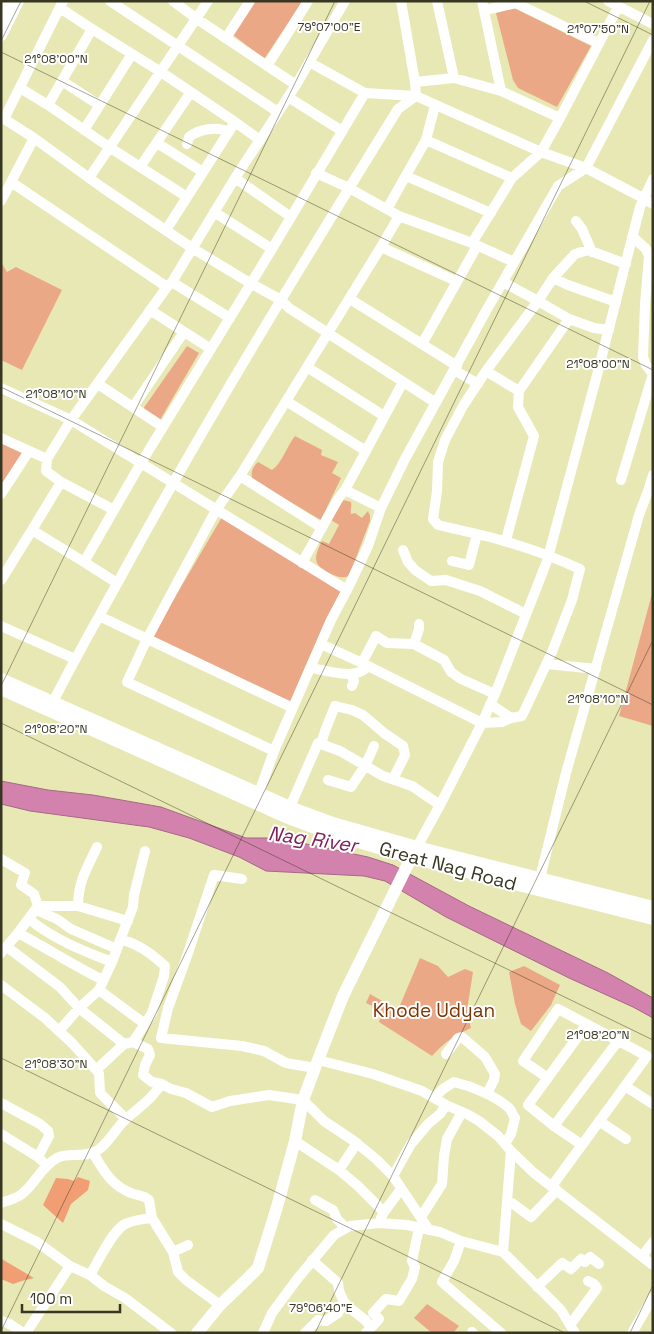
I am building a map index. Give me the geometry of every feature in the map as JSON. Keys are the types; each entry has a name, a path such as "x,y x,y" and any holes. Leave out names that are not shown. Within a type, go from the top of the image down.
{"main road":[{"path":"1,14 8,1"},
{"path":"1,35 18,1"},
{"name":"Great Nag Road","path":"1,679 51,706 288,818 325,832 653,919"},
{"name":"Great Nag Road","path":"1,689 51,706 290,807 412,856 540,878 653,907"},
{"path":"197,1333 220,1305 246,1282 258,1268 295,1141 303,1100 316,1064 342,996 412,856"}],"street":[{"path":"110,1 278,112"},
{"path":"173,1 196,19 296,86"},
{"path":"89,178 208,1"},
{"path":"226,38 250,1"},
{"path":"267,66 308,1"},
{"path":"114,510 46,472 47,459 72,420 169,285 296,86 344,1"},
{"path":"400,1 416,96"},
{"path":"438,1 454,78"},
{"path":"501,91 484,6 516,3 598,43"},
{"path":"260,140 191,92 92,28 61,4 20,88 3,118 192,248 250,284 281,300 289,308 436,403"},
{"path":"422,344 491,213 512,178 541,152 598,43 613,4 653,24"},
{"path":"48,105 92,28"},
{"path":"259,793 274,751 320,644 368,546 381,508 405,460 558,186 586,168 653,40"},
{"path":"84,130 132,54"},
{"path":"309,62 365,93 416,96 541,152 586,168 653,204"},
{"path":"415,82 454,78 501,91 560,118"},
{"path":"62,81 99,105"},
{"path":"20,88 187,198"},
{"path":"140,167 191,92"},
{"path":"84,562 141,463 365,93"},
{"path":"51,706 172,482 398,109 416,96"},
{"path":"288,97 342,131"},
{"path":"387,209 426,140 435,105"},
{"path":"166,230 235,122"},
{"path":"187,144 189,137 201,131 220,128 229,132"},
{"path":"1,201 34,138"},
{"path":"426,140 512,178"},
{"path":"157,143 203,172"},
{"path":"316,173 350,188 399,216 514,262"},
{"path":"406,176 491,213"},
{"path":"236,178 290,217"},
{"path":"412,856 482,723 548,556 633,237 644,198 653,179"},
{"path":"11,182 169,285 230,318"},
{"path":"214,212 272,249"},
{"path":"274,751 127,682 147,638 216,510 240,476 399,216"},
{"path":"576,221 582,229 592,252"},
{"path":"622,480 653,374 643,357 649,304 649,256 646,249 633,237"},
{"path":"381,247 456,281"},
{"path":"320,644 482,723 502,722 522,716 548,664 572,600 580,569 506,540 438,525 433,520 437,492 438,462 445,440 463,406 486,371 553,278 575,254 588,250 626,264"},
{"path":"553,278 616,302"},
{"path":"503,282 569,319 594,328 609,330"},
{"path":"350,299 422,344 478,384"},
{"path":"150,310 211,349"},
{"path":"506,540 534,436 518,407 519,391 569,319"},
{"path":"133,407 184,332"},
{"path":"307,368 384,416"},
{"path":"486,371 519,391"},
{"path":"302,563 345,490 403,382"},
{"path":"98,384 163,427"},
{"path":"1,388 72,420 347,590"},
{"path":"286,401 366,451"},
{"path":"1,438 47,459"},
{"path":"1,494 29,451"},
{"path":"540,878 566,773 639,515 650,491 653,475"},
{"path":"240,476 322,528"},
{"path":"1,580 61,482"},
{"path":"345,490 381,508"},
{"path":"32,530 117,583"},
{"path":"452,561 469,566 477,534"},
{"path":"403,550 408,562 415,570 431,581 446,580 480,591 526,614"},
{"path":"99,616 293,708"},
{"path":"414,644 419,624"},
{"path":"1,626 75,660"},
{"path":"310,668 351,675 363,672 376,636 387,643 414,644 444,660 450,672 461,679 495,694"},
{"path":"548,664 596,669"},
{"path":"351,675 354,681 352,686"},
{"path":"490,704 511,718"},
{"path":"321,744 324,731 335,706 364,715 384,733 403,746 405,755 393,780"},
{"path":"290,807 318,743 340,751 383,776 412,786 440,805"},
{"path":"328,780 351,787 365,766 374,746"},
{"path":"78,906 78,892 83,874 97,847"},
{"path":"60,1031 101,985 112,962 133,907 134,895 145,851"},
{"path":"1,859 25,873 21,885 34,894 37,908 71,929 118,944 128,941 155,957 165,966 164,976 152,1013 145,1024 129,1043 96,1070"},
{"path":"242,879 214,875 168,1008 162,1038 242,1046 264,1051 286,1063 316,1064 373,1074 422,1091 479,1121 498,1136 534,1173 649,1259 653,1242"},
{"path":"37,908 78,906 128,921"},
{"path":"37,908 4,950 60,987 79,1008 129,1043 148,1049 150,1055 143,1075 152,1082 186,1093 212,1107 230,1101 269,1095 303,1100 324,1121 357,1143 393,1176 423,1225"},
{"path":"29,919 37,926 65,942 112,962"},
{"path":"18,933 48,949 101,985 145,1024"},
{"path":"1,985 45,1018 72,1043 99,1073 100,1093 126,1119"},
{"path":"508,1202 531,1217 554,1188 582,1145 647,1056 558,1009 523,1061 548,1078"},
{"path":"582,1145 528,1105 587,1024"},
{"path":"446,1054 458,1038 462,1037 485,1057 495,1074 487,1094"},
{"path":"554,1126 618,1041"},
{"path":"434,1098 454,1082 467,1085 487,1094 509,1108 515,1118 508,1147 508,1202 503,1252"},
{"path":"1,1203 17,1198 22,1194 32,1185 46,1166 58,1157 94,1153 162,1084"},
{"path":"625,1086 653,1104"},
{"path":"1,1103 40,1124 48,1131 50,1136 38,1157"},
{"path":"393,1176 411,1144 428,1124 440,1114 446,1105"},
{"path":"312,1260 338,1283 339,1292 344,1302 365,1320 368,1330 379,1319 373,1313 386,1299 399,1300 412,1279 415,1266 412,1261 423,1225 442,1184 447,1139 462,1112"},
{"path":"599,1121 626,1139"},
{"path":"1,1134 38,1157 46,1166"},
{"path":"295,1141 339,1170 384,1212"},
{"path":"339,1170 357,1143"},
{"path":"94,1153 107,1177 118,1187 150,1200 152,1218 172,1252 178,1272 220,1305"},
{"path":"379,1223 384,1212 401,1189"},
{"path":"315,1200 332,1210 337,1219 346,1228"},
{"path":"90,1275 112,1236 124,1224 152,1218"},
{"path":"263,1333 272,1313 312,1260 334,1235 350,1226 379,1223 423,1225 461,1241 503,1252 560,1310 573,1329 597,1288 588,1281"},
{"path":"2,1225 37,1242 70,1266 90,1275 104,1286 125,1298 171,1333"},
{"path":"461,1241 454,1261 442,1282 501,1333"},
{"path":"172,1252 188,1245"},
{"path":"538,1288 562,1263 571,1269 581,1259 585,1262 590,1258 599,1264"},
{"path":"1,1321 25,1333 70,1266"},
{"path":"632,1333 653,1297"},
{"path":"305,1333 318,1320 326,1321 338,1313 344,1302"}],"green space":[{"path":"255,1 303,1 264,59 232,34"},
{"path":"514,8 591,46 557,107 518,88 513,80 496,13"},
{"path":"1,262 7,272 16,267 62,290 22,370 1,360"},
{"path":"187,346 199,353 160,420 143,409"},
{"path":"295,436 322,450 321,455 338,462 332,473 341,478 321,520 252,478 253,468 258,462 272,470 276,467"},
{"path":"1,441 24,452 1,488"},
{"path":"343,500 351,502 351,514 355,513 362,518 368,511 370,521 348,576 341,577 322,569 317,563 316,557 322,541 329,544 339,525 331,520"},
{"path":"222,517 341,590 320,634 292,706 151,638"},
{"path":"653,590 653,726 619,716"},
{"name":"Khode Udyan","path":"420,958 438,966 448,977 465,969 473,972 467,1010 471,1028 450,1040 432,1056 379,1022 383,1011 366,1003 370,994 398,1010"},
{"path":"524,966 560,985 551,1005 531,1031 521,1024 509,972"},
{"path":"427,1304 459,1326 453,1333 432,1333 414,1318"}],"shaded area":[{"path":"1,781 161,807 246,838 278,838 368,857 393,865 469,906 608,973 653,998 653,1018 446,917 385,881 364,876 266,871 239,857 189,838 149,827 30,811 1,804"},
{"path":"78,1177 90,1181 88,1190 71,1204 63,1223 43,1205 56,1178 74,1181"},
{"path":"1,1258 34,1278 13,1284 1,1279"}],"water label":[{"name":"Nag River","path":"313,839"}]}
